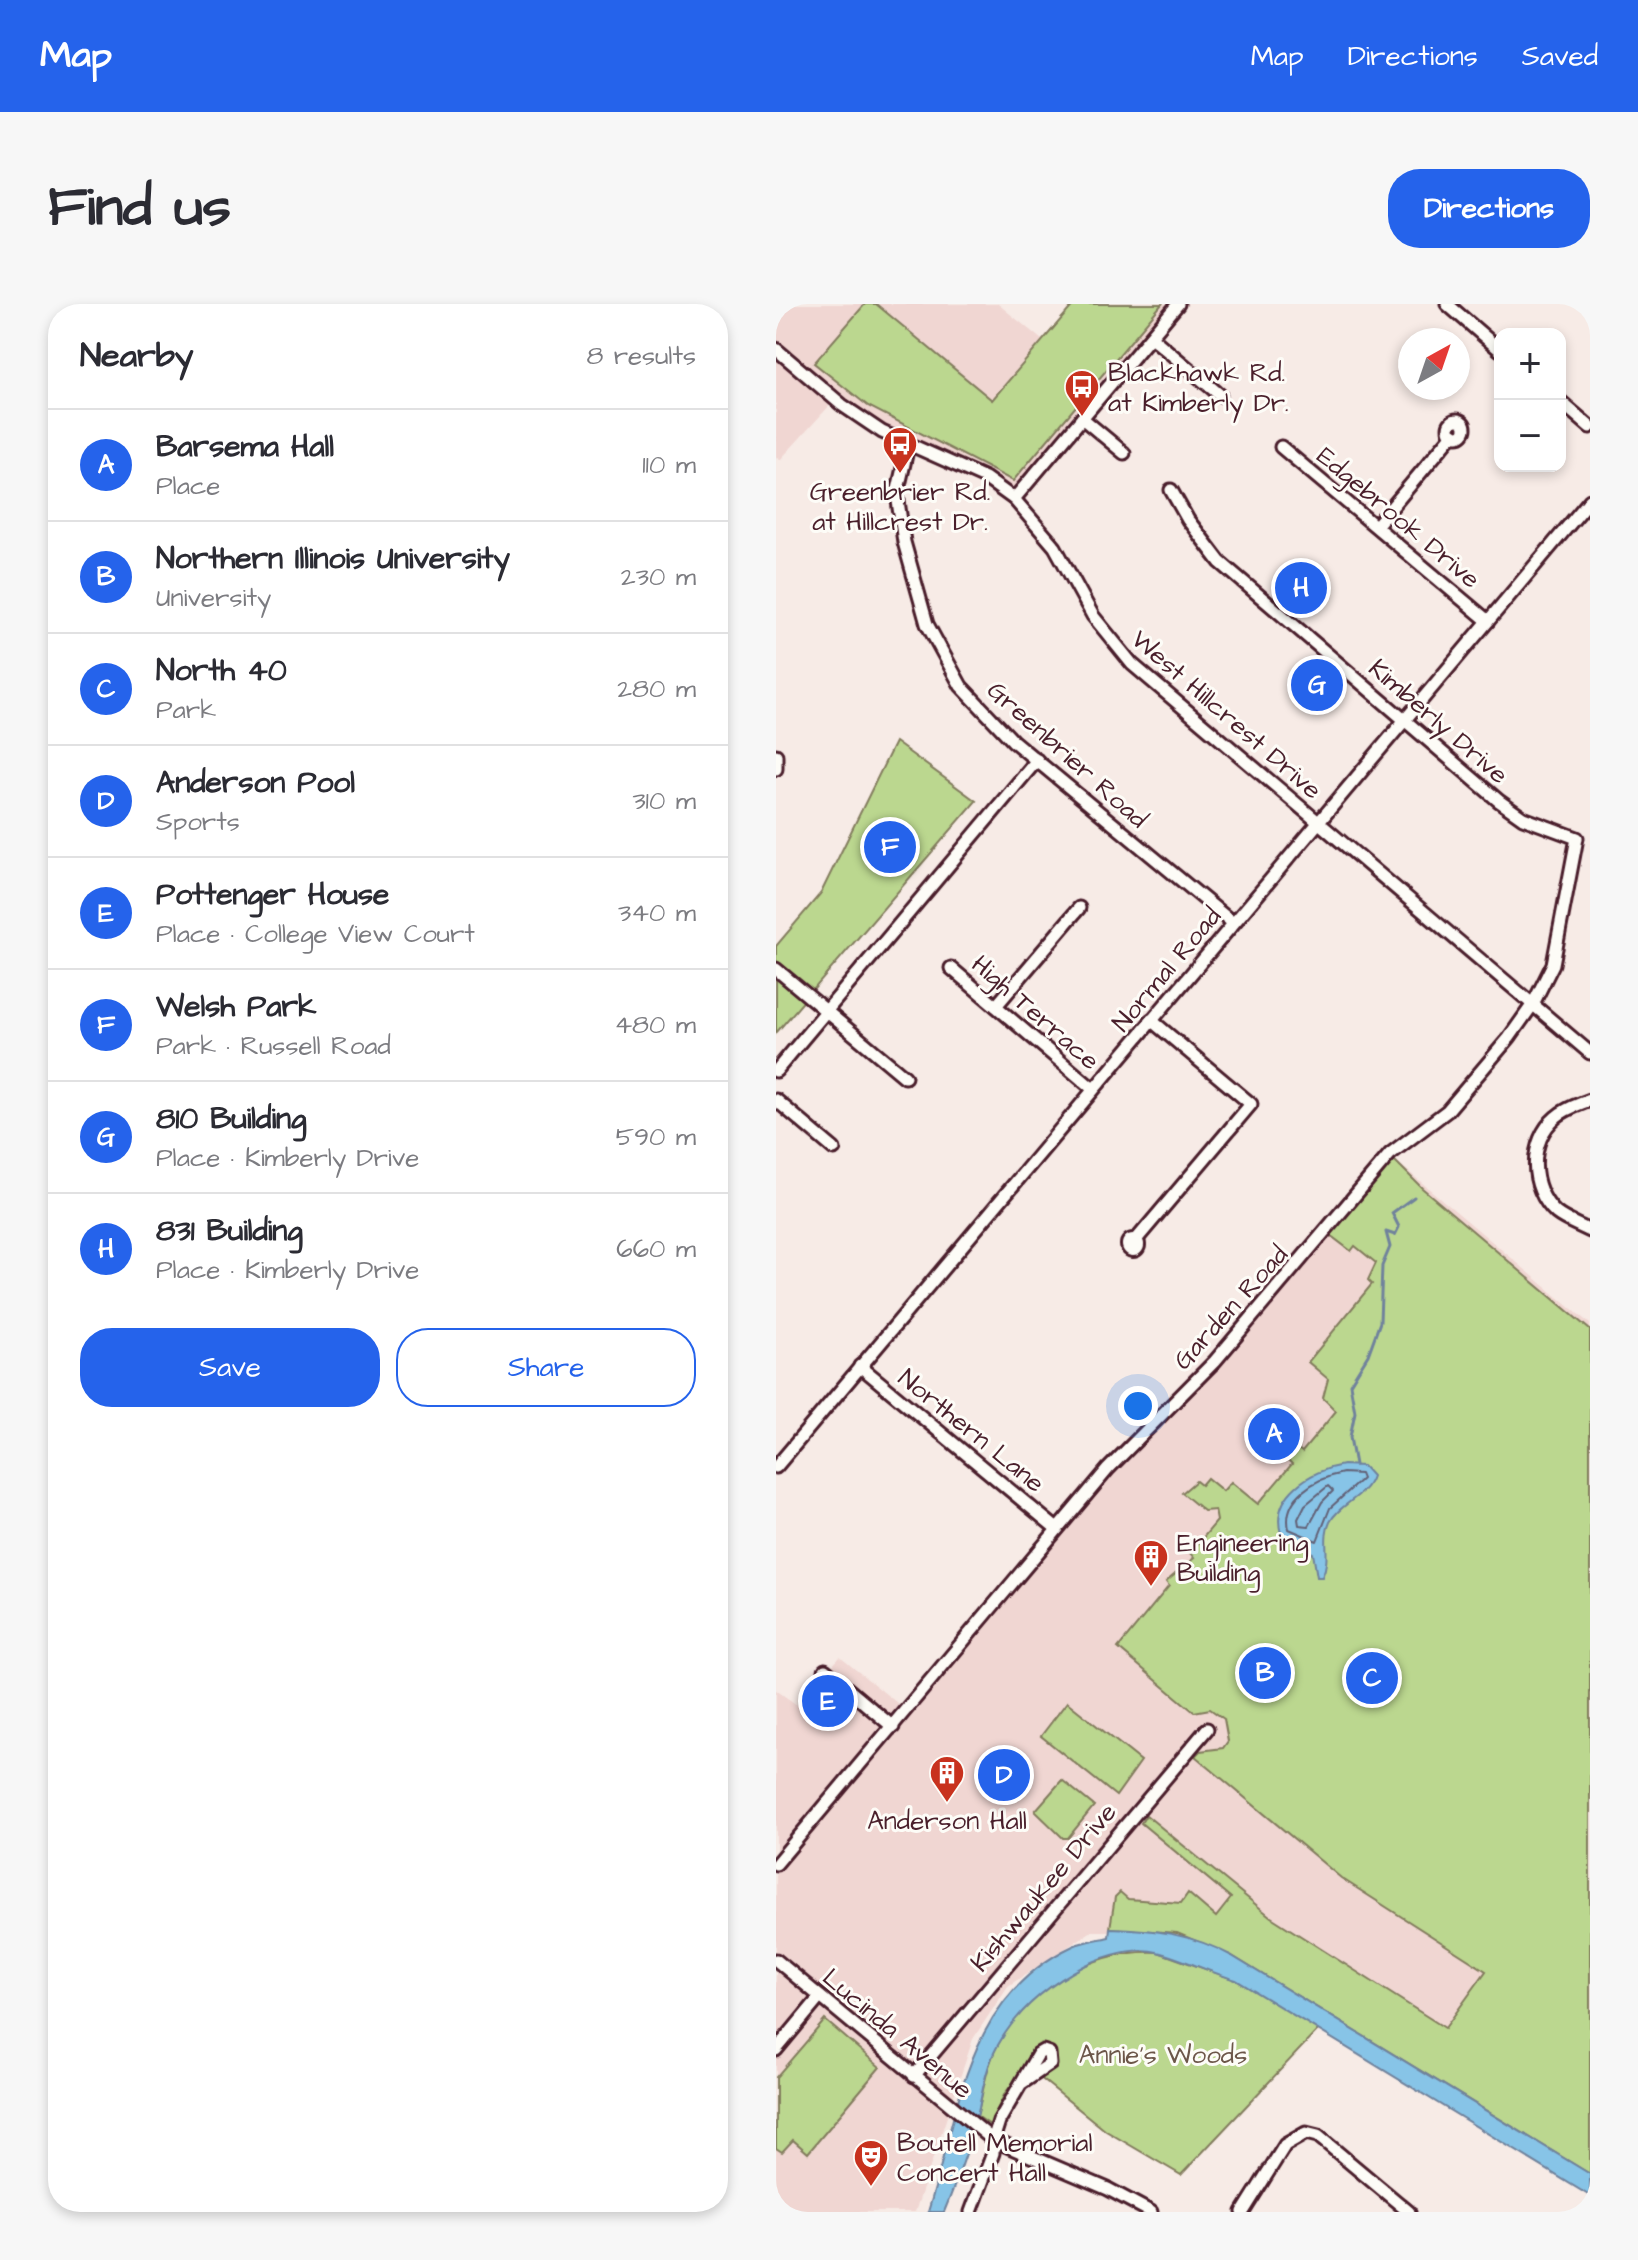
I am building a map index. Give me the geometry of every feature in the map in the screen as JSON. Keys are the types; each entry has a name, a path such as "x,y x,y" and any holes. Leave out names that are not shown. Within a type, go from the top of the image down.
{"street":[{"path":"1014,499 1178,304"},
{"path":"1447,304 1494,345"},
{"path":"1151,337 1220,395"},
{"name":"West Hillcrest Drive","path":"776,349 842,405 908,446 975,473 1014,499 1055,547 1093,616 1132,664 1590,1053"},
{"path":"1566,406 1590,427"},
{"path":"1082,418 1124,453"},
{"path":"1376,526 1453,434"},
{"name":"Greenbrier Road","path":"908,446 898,485 898,505 907,555 927,624 944,658 976,705 1037,760 1233,923"},
{"name":"Edgebrook Drive","path":"1281,447 1488,621"},
{"name":"Kimberly Drive","path":"1171,490 1188,520 1220,562 1515,813"},
{"name":"Normal Road","path":"776,1467 1590,500"},
{"path":"776,755 776,769"},
{"path":"776,1071 1037,760"},
{"name":"Garden Road","path":"776,1864 1057,1529 1143,1432 1215,1361 1390,1154 1455,1102 1533,1004 1546,982 1560,938 1577,838 1515,813"},
{"path":"996,1006 1079,908"},
{"name":"High Terrace","path":"951,968 1093,1089"},
{"path":"776,969 905,1077"},
{"path":"1136,1240 1251,1104 1151,1020"},
{"path":"776,1100 834,1149"},
{"path":"1590,1100 1567,1109 1550,1123 1540,1140 1535,1159 1538,1185 1547,1202 1563,1217 1590,1231"},
{"name":"Northern Lane","path":"860,1366 1057,1529"},
{"path":"825,1670 893,1727"},
{"name":"Kishwaukee Drive","path":"914,2076 1207,1729"},
{"name":"Lucinda Avenue","path":"776,1960 993,2140 1087,2180 1151,2212"},
{"path":"776,2050 820,1997"},
{"path":"971,2212 1006,2106 1022,2083"},
{"path":"1243,2212 1285,2145 1306,2133 1318,2136 1409,2212"}],"shaded area":[{"path":"776,304 998,304 1042,340 1073,304 1188,304 1016,508 970,477 892,445 831,404 780,460 776,457"},
{"path":"1390,1156 1590,1324 1590,2170 1224,1938 1176,1931 1092,1931 1008,1986 973,2039 915,2212 776,2212 776,1690 797,1705 840,1657 907,1711"}],"green space":[{"path":"865,304 876,304 992,400 1074,304 1162,304 1013,481 868,406 814,363"},
{"path":"895,742 976,801 776,1033 776,946 821,893"},
{"path":"1390,1156 1422,1188 1590,1330 1590,2174 1232,1956 1177,1933 1110,1928 1115,1897 1120,1892 1128,1899 1181,1903 1188,1893 1216,1917 1231,1898 1141,1823 1146,1815 1271,1917 1445,2028 1486,1971 1341,1878 1195,1756 1200,1751 1223,1748 1228,1741 1224,1719 1210,1709 1194,1712 1118,1648 1169,1586 1166,1582 1194,1558 1190,1553 1217,1521 1215,1510 1204,1511 1182,1493 1196,1481 1201,1485 1207,1478 1223,1491 1231,1482 1258,1504 1292,1464 1283,1455 1293,1445 1302,1452 1336,1411 1323,1398 1328,1379 1308,1362 1372,1284 1368,1280 1376,1263 1355,1246 1351,1251 1326,1232"},
{"path":"1067,1702 1141,1761 1116,1796 1041,1736"},
{"path":"1062,1780 1094,1806 1068,1838 1063,1838 1035,1811"},
{"name":"Annie's Woods","path":"1158,1952 1236,1980 1319,2029 1181,2175 1106,2131 1038,2076 1055,2063 1053,2051 1030,2063 1005,2093 990,2125 977,2116 993,2054 1010,2025 1026,2006 1044,1990 1087,1965 1110,1957"},
{"path":"825,2020 880,2067 808,2153 793,2140 782,2152 776,2148 776,2077"}],"water":[{"path":"1343,1465 1363,1466 1372,1476 1364,1489 1330,1522 1326,1536 1325,1569 1322,1577 1317,1577 1313,1553 1281,1534 1279,1520 1282,1507 1287,1496 1306,1479"},
{"path":"1110,1928 1172,1934 1202,1942 1232,1956 1590,2174 1590,2196 1236,1980 1167,1955 1140,1950 1102,1958 1073,1972 1036,1998 1015,2020 991,2060 968,2148 944,2212 928,2212 959,2097 988,2026 1009,1995 1037,1968 1073,1946 1109,1937"}],"waterway":[{"path":"1355,1465 1350,1437 1355,1412 1350,1384 1368,1355 1380,1322 1382,1266 1390,1247 1386,1232 1395,1235 1399,1227 1392,1213 1414,1197"}],"place":[{"name":"Blackhawk Rd. at Kimberly Dr.","path":"1082,418"},
{"name":"Greenbrier Rd. at Hillcrest Dr.","path":"900,475"},
{"name":"831 Building","path":"1301,588"},
{"name":"810 Building","path":"1317,685"},
{"name":"Welsh Park","path":"890,847"},
{"name":"Barsema Hall","path":"1274,1434"},
{"name":"Engineering Building","path":"1151,1588"},
{"name":"Northern Illinois University","path":"1265,1673"},
{"name":"North 40","path":"1372,1678"},
{"name":"Pottenger House","path":"828,1701"},
{"name":"Anderson Pool","path":"1004,1775"},
{"name":"Anderson Hall","path":"947,1804"},
{"name":"Boutell Memorial Concert Hall","path":"871,2188"}]}
